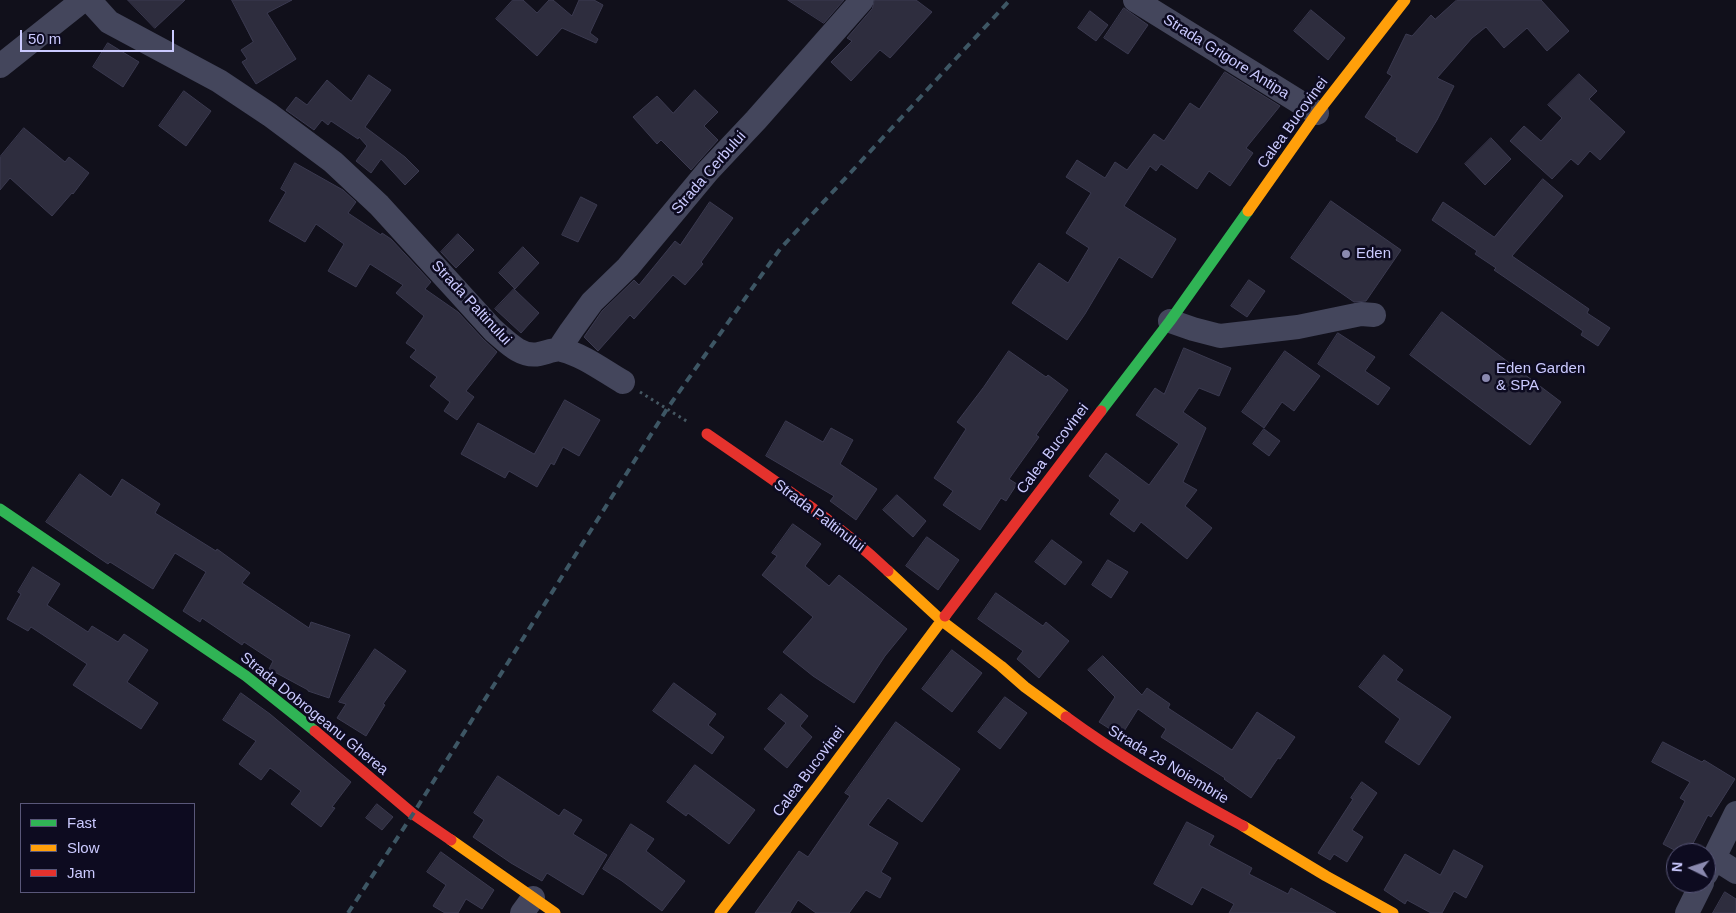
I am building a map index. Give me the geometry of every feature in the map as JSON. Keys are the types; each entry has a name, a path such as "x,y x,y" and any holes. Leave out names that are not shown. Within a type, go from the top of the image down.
{"main road":[{"name":"Calea Bucovinei","path":"720,913 1170,320 1317,114 1405,0"},
{"name":"Strada Paltinului","path":"707,434 812,508 868,552 942,620"},
{"name":"Strada Dobrogeanu Gherea","path":"0,509 246,676 527,906 555,913"},
{"name":"Strada 28 Noiembrie","path":"942,620 1025,687 1118,754 1173,788 1393,913"}],"street":[{"name":"Strada Cerbului","path":"559,349 570,330 592,302 628,267 708,171 756,120 862,0"},
{"name":"Strada Grigore Antipa","path":"1135,0 1317,114"},
{"name":"Strada Paltinului","path":"79,2 109,22 218,81 270,115 332,162 379,205 493,330 513,348 536,355 559,349"},
{"path":"0,66 79,2"},
{"path":"1170,320 1193,329 1220,336 1298,327 1362,314 1374,315"},
{"path":"559,349 577,355 623,382"},
{"path":"1716,854 1736,814"},
{"path":"1716,867 1736,872"},
{"path":"1687,913 1697,893"}],"path":[{"path":"623,382 707,434"}],"building":[{"path":"128,0 185,0 155,28"},
{"path":"232,0 292,0 267,13 296,59 256,84 242,62 247,59 241,50 253,42"},
{"path":"513,0 523,0 537,13 549,0 553,0 572,16 579,0 594,0 603,5 590,33 598,39 596,43 562,28 537,56 496,19"},
{"path":"788,0 844,0 824,23"},
{"path":"875,0 916,0 932,12 890,58 880,50 851,81 831,62 852,41 847,38 872,9"},
{"path":"1457,0 1541,0 1569,31 1547,51 1527,28 1504,48 1486,27 1472,38 1437,78 1454,86 1437,120 1417,153 1365,117 1392,76 1387,73 1406,34 1412,36 1431,15 1435,19"},
{"path":"1124,8 1148,25 1128,54 1104,38"},
{"path":"1311,10 1345,38 1328,60 1294,31"},
{"path":"1090,11 1108,25 1096,41 1078,28"},
{"path":"108,43 139,62 123,87 93,67"},
{"path":"1225,72 1280,106 1246,148 1253,153 1230,186 1209,171 1197,189 1161,164 1156,171 1150,166 1124,206 1176,239 1152,278 1119,257 1067,340 1012,303 1039,263 1068,283 1089,248 1066,233 1091,193 1066,177 1077,160 1105,178 1115,162 1127,170 1154,134 1164,141 1190,103 1199,109"},
{"path":"1579,74 1597,91 1589,99 1625,132 1600,160 1590,151 1578,165 1571,159 1552,179 1510,141 1524,126 1541,141 1562,118 1548,105"},
{"path":"369,75 391,90 365,127 405,157 419,171 405,185 381,159 371,173 356,161 367,146 359,137 358,139 331,121 328,125 322,120 314,130 286,110 296,97 307,105 327,80 351,101"},
{"path":"695,90 718,112 704,126 718,140 691,170 661,140 657,144 633,117 657,96 673,113"},
{"path":"184,91 211,111 186,146 159,126"},
{"path":"24,128 65,162 69,157 89,173 73,194 52,216 10,178 0,190 0,157"},
{"path":"1491,138 1511,159 1485,185 1465,164"},
{"path":"295,163 343,190 356,202 348,213 381,235 382,233 391,239 431,282 425,289 458,312 497,352 466,391 474,397 457,420 444,411 450,402 430,386 437,377 410,357 416,350 406,343 424,316 396,293 403,285 370,264 356,287 328,271 344,244 316,224 305,242 269,221 286,192 281,189"},
{"path":"1543,179 1563,196 1512,256 1589,309 1587,313 1610,328 1598,346 1581,335 1583,331 1494,270 1496,268 1475,254 1477,251 1432,220 1443,202 1494,237"},
{"path":"581,197 597,205 578,242 562,235"},
{"name":"Eden","path":"1331,201 1401,250 1366,301 1354,302 1291,258"},
{"path":"710,202 733,218 701,262 703,264 685,285 673,275 634,319 630,315 598,351 584,337 602,311 634,280 639,285 675,241 680,245"},
{"path":"458,234 474,250 456,268 441,252"},
{"path":"523,247 539,263 515,289 499,273"},
{"path":"1249,280 1265,291 1247,317 1231,306"},
{"path":"514,289 539,313 521,333 495,309"},
{"name":"Eden Garden & SPA","path":"1442,312 1561,402 1530,445 1410,355"},
{"path":"1338,333 1375,357 1365,371 1390,388 1378,405 1318,364"},
{"path":"1184,348 1231,368 1219,396 1199,388 1183,412 1206,428 1183,482 1197,490 1185,506 1212,528 1187,559 1141,522 1134,532 1110,514 1120,500 1089,476 1106,453 1149,485 1179,444 1136,415 1155,388 1164,394"},
{"path":"1009,351 1068,390 1036,435 1039,437 1009,479 1017,484 1006,501 1001,498 980,530 943,505 953,491 934,478 966,429 957,422"},
{"path":"1285,351 1320,376 1294,411 1282,402 1264,428 1242,412"},
{"path":"565,400 600,420 579,456 563,447 554,465 551,463 537,487 509,471 505,478 461,454 478,423 534,454"},
{"path":"786,421 823,442 831,428 853,440 840,464 877,489 856,520 830,501 834,496 766,456"},
{"path":"1264,429 1280,441 1269,456 1253,444"},
{"path":"80,474 111,497 122,479 160,504 155,513 216,551 217,549 250,573 242,583 309,628 311,622 350,635 329,698 308,691 269,669 273,661 244,642 242,645 202,618 200,622 183,611 206,572 175,553 153,589 110,562 108,564 46,522"},
{"path":"897,495 926,521 913,537 883,510"},
{"path":"793,524 821,544 805,566 829,586 839,575 907,629 885,656 854,703 813,676 783,652 813,617 762,575 777,556 772,553"},
{"path":"927,537 959,560 938,590 906,566"},
{"path":"1052,540 1082,562 1065,585 1035,562"},
{"path":"1108,560 1128,572 1111,598 1092,585"},
{"path":"33,567 60,584 47,605 88,632 92,626 118,642 124,634 148,650 127,682 158,703 141,729 73,685 87,664 31,627 28,631 7,619 21,594 18,592"},
{"path":"996,593 1043,626 1046,622 1069,641 1039,678 1017,659 1023,651 978,619"},
{"path":"375,649 406,671 383,704 385,705 366,736 337,718 346,704 339,702"},
{"path":"952,650 982,673 952,712 922,689"},
{"path":"1384,655 1403,670 1396,680 1451,717 1419,765 1385,742 1400,719 1359,687"},
{"path":"1103,656 1142,695 1147,688 1170,704 1168,708 1232,750 1257,712 1295,737 1280,759 1278,758 1251,798 1225,778 1161,737 1166,729 1138,709 1121,736 1099,722 1115,697 1088,670"},
{"path":"674,683 716,714 708,725 724,737 712,754 653,711"},
{"path":"241,693 270,714 351,782 332,807 335,808 321,827 291,804 301,791 270,768 261,780 239,764 256,741 223,720"},
{"path":"781,694 808,716 800,726 812,737 787,768 764,749 786,723 768,709"},
{"path":"1005,697 1027,713 1000,749 978,732"},
{"path":"896,722 960,769 922,822 888,798 868,825 898,843 881,872 891,878 880,898 866,890 849,913 816,913 798,900 790,913 755,913 799,851 808,857 850,796 845,793"},
{"path":"1663,742 1702,762 1704,760 1735,779 1711,817 1708,815 1693,843 1666,843 1666,846 1663,844 1685,801 1680,798 1690,782 1652,762"},
{"path":"695,765 755,810 729,844 688,813 686,816 667,802"},
{"path":"498,776 559,816 564,809 582,820 573,834 607,855 583,895 547,873 542,881 473,837 484,820 474,813"},
{"path":"1362,782 1377,793 1352,830 1363,837 1347,862 1334,854 1330,860 1318,853"},
{"path":"377,804 393,817 382,830 366,818"},
{"path":"1187,822 1214,836 1209,845 1252,868 1249,874 1288,894 1291,888 1336,913 1229,913 1234,904 1202,887 1192,905 1154,884"},
{"path":"631,824 654,839 646,851 685,881 662,911 603,869"},
{"path":"1454,850 1483,866 1466,898 1454,891 1442,913 1431,913 1407,900 1405,904 1384,890 1405,854 1440,875"},
{"path":"441,852 494,890 482,909 466,899 458,913 445,913 433,906 446,885 427,872"},
{"path":"1725,892 1736,899 1736,913 1713,913"}],"railway":[{"path":"348,913 413,814 667,409 780,249 1010,0"}],"traffic: fast":[{"path":"1101,411 1170,321 1248,211"},
{"path":"0,509 246,676 315,731"}],"traffic: slow":[{"path":"1248,211 1317,113 1405,0"},
{"path":"888,571 942,621 1066,717"},
{"path":"720,913 945,616"},
{"path":"1243,826 1326,876 1393,913"},
{"path":"451,840 555,913"}],"traffic: jam":[{"path":"945,616 1101,411"},
{"path":"707,434 823,516 888,571"},
{"path":"1066,717 1109,747 1197,801 1243,826"},
{"path":"315,731 413,814 451,840"}],"place":[{"name":"Eden","path":"1346,254"},
{"name":"Eden Garden & SPA","path":"1486,378"}]}
